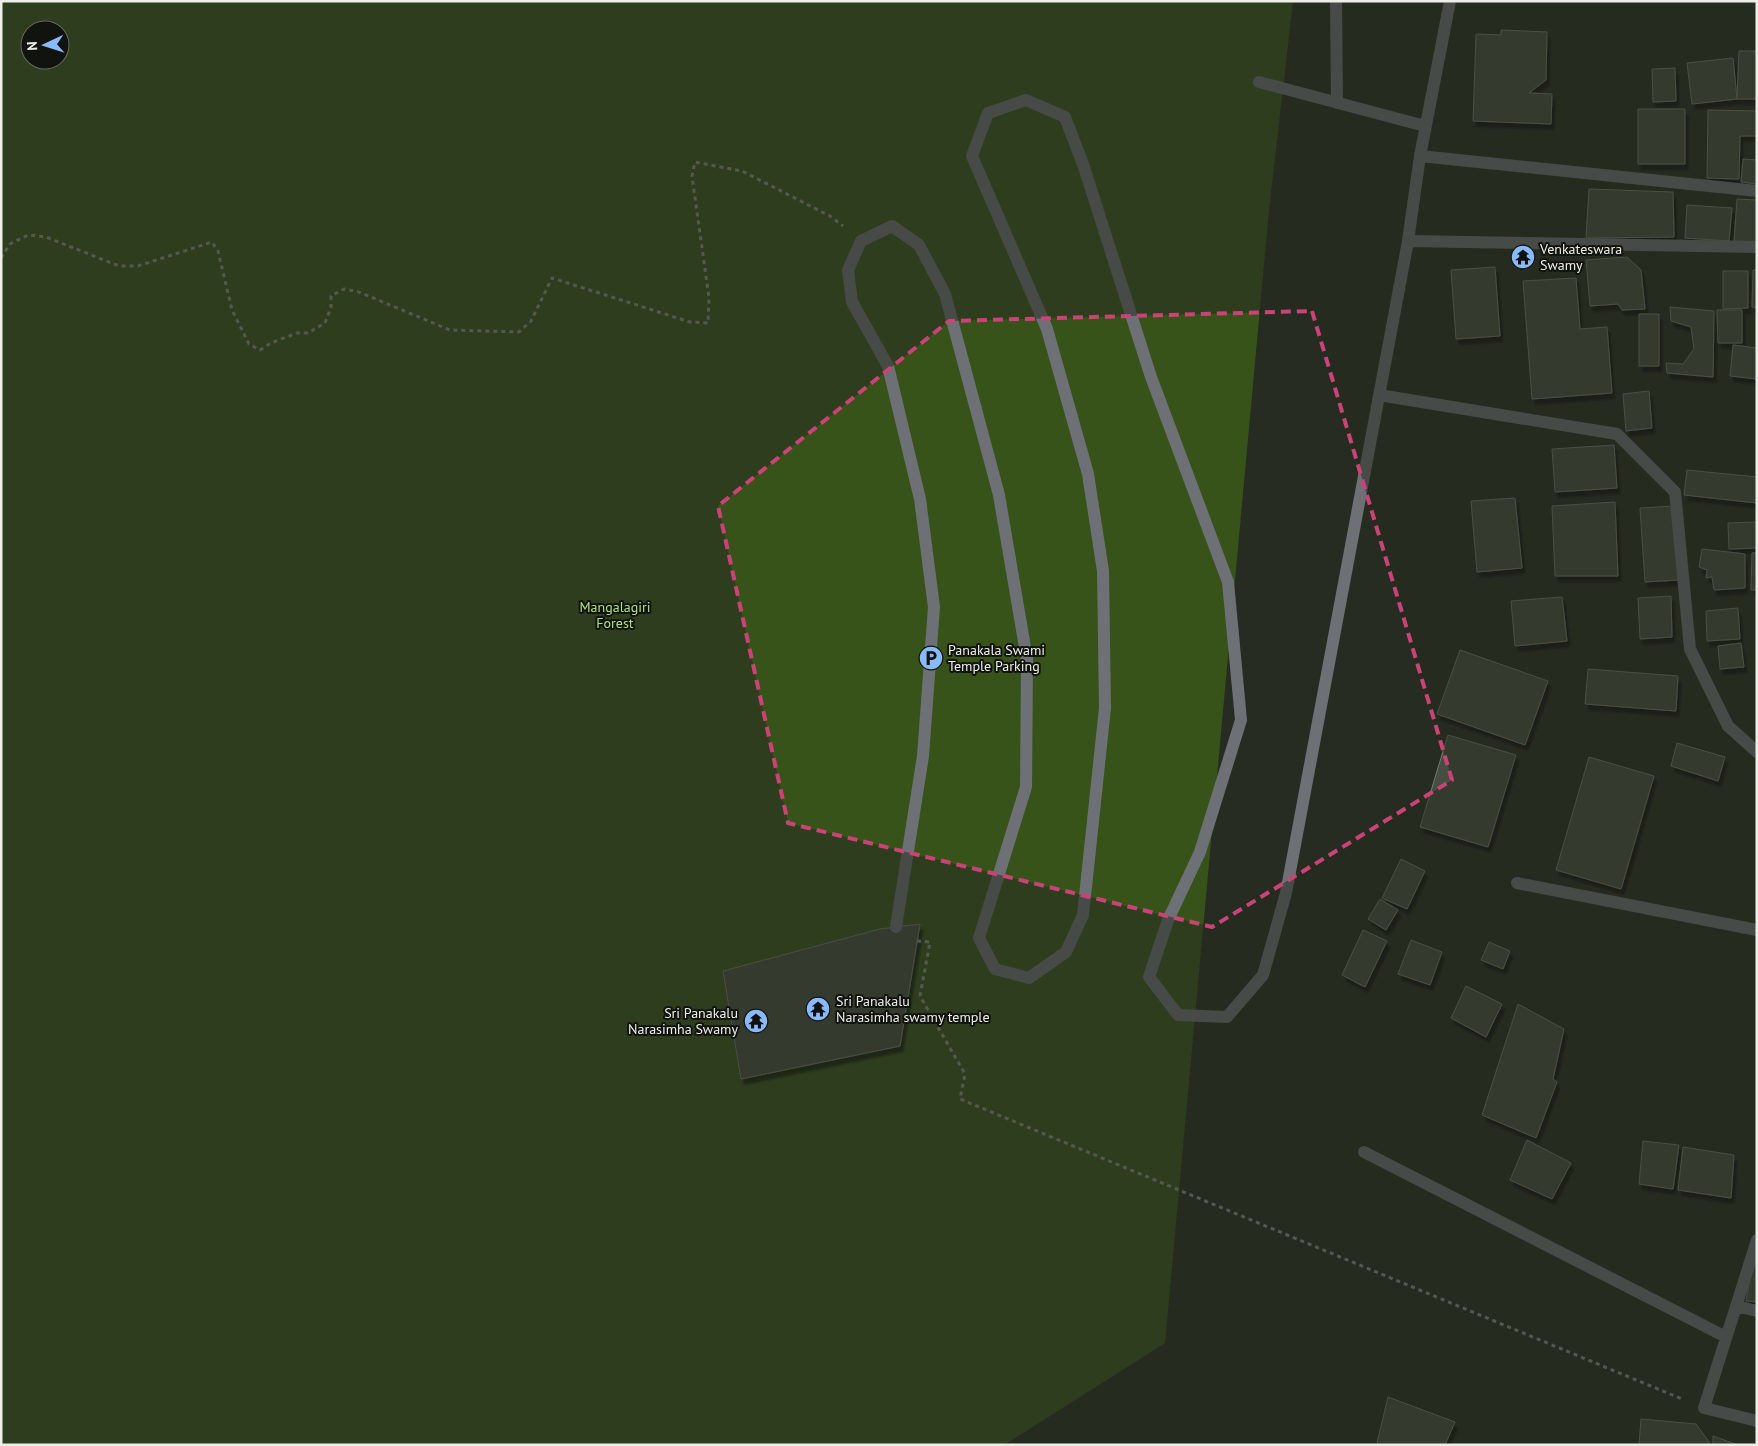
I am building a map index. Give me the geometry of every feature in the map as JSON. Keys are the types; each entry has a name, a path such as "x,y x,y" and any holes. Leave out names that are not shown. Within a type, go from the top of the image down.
{"street":[{"path":"1336,1 1337,103"},
{"path":"896,927 923,756 934,606 920,498 888,366 852,302 848,270 861,240 892,226 919,245 945,294 999,495 1027,659 1026,787 979,938 995,969 1029,978 1066,952 1082,915 1104,708 1103,571 1088,474 1047,329 972,156 988,113 1026,100 1065,117 1083,164 1152,377 1228,582 1241,720 1200,852 1168,920 1149,976 1178,1015 1228,1017 1263,975 1286,893 1408,241 1425,126 1450,1"},
{"path":"1259,82 1425,126"},
{"path":"1420,156 1757,191"},
{"path":"1408,241 1757,247"},
{"path":"1379,396 1617,434 1675,492 1690,649 1728,726 1757,752"},
{"path":"1517,883 1757,930"},
{"path":"1364,1152 1726,1337"},
{"path":"1757,1240 1704,1408 1757,1420"},
{"path":"1736,1306 1757,1311"}],"path":[{"path":"1,258 10,244 28,234 46,237 119,266 138,266 212,242 218,251 232,310 249,344 260,350 271,343 297,333 308,333 325,323 331,307 331,296 344,289 359,292 450,330 520,332 531,321 552,278 690,322 708,323 709,298 692,176 695,162 742,171 830,216 861,240"},
{"path":"917,941 930,942 920,996 965,1074 960,1099 1704,1408"}],"highlighted area":[{"path":"1312,311 1452,780 1212,927 788,823 718,506 949,321"}],"green space":[{"name":"Mangalagiri Forest","path":"1,1 1293,1 1269,210 1165,1343 1004,1445 1,1445"}],"building":[{"path":"1501,30 1547,32 1546,80 1529,93 1552,94 1551,124 1473,121 1476,34 1501,35"},
{"path":"1739,51 1757,51 1757,99 1737,99"},
{"path":"1733,58 1737,99 1692,104 1687,63"},
{"path":"1675,68 1676,101 1653,102 1652,69"},
{"path":"1638,109 1685,109 1685,164 1638,164"},
{"path":"1708,110 1757,111 1757,136 1740,136 1739,179 1707,178"},
{"path":"1743,159 1757,160 1757,184 1741,182"},
{"path":"1589,189 1673,192 1674,237 1586,238"},
{"path":"1737,199 1757,200 1757,242 1734,242"},
{"path":"1687,205 1732,208 1729,241 1685,238"},
{"path":"1627,257 1641,270 1645,309 1622,310 1618,304 1590,306 1586,260"},
{"path":"1495,267 1500,336 1456,339 1451,270"},
{"path":"1753,270 1757,270 1757,308 1752,307"},
{"path":"1723,271 1748,271 1748,308 1723,309"},
{"path":"1576,278 1580,329 1607,327 1612,393 1532,399 1523,281"},
{"path":"1670,307 1714,311 1713,377 1667,373 1666,363 1683,364 1694,349 1691,327 1671,321"},
{"path":"1717,310 1742,310 1742,343 1718,343"},
{"path":"1639,314 1659,314 1659,366 1639,366"},
{"path":"1733,345 1757,348 1757,379 1730,376"},
{"path":"1649,391 1652,428 1626,431 1623,394"},
{"path":"1614,445 1617,488 1555,492 1552,449"},
{"path":"1687,470 1757,477 1757,503 1684,495"},
{"path":"1515,498 1522,568 1477,572 1471,501"},
{"path":"1615,502 1618,576 1555,576 1552,506"},
{"path":"1674,506 1678,580 1645,582 1640,508"},
{"path":"1757,522 1757,548 1729,549 1728,523"},
{"path":"1702,549 1745,554 1745,588 1714,590 1712,577 1706,578 1707,570 1699,567"},
{"path":"1752,553 1757,553 1757,590 1751,590"},
{"path":"1671,596 1672,637 1640,639 1638,598"},
{"path":"1562,597 1567,641 1515,646 1511,601"},
{"path":"1738,608 1740,639 1707,641 1706,611"},
{"path":"1741,643 1744,667 1720,669 1718,646"},
{"path":"1460,650 1548,681 1525,745 1437,714"},
{"path":"1588,669 1678,676 1676,711 1585,704"},
{"path":"1448,735 1516,755 1488,847 1420,827"},
{"path":"1677,743 1725,757 1718,781 1671,766"},
{"path":"1589,757 1654,776 1621,889 1556,870"},
{"path":"1401,859 1425,871 1407,909 1382,898"},
{"path":"1380,899 1398,910 1386,930 1368,919"},
{"name":"Sri Panakalu Narasimha swamy temple","path":"920,924 900,1046 741,1079 723,971 880,929"},
{"path":"1363,930 1387,941 1365,987 1342,975"},
{"path":"1411,940 1442,952 1430,985 1398,974"},
{"path":"1489,942 1510,951 1503,969 1481,960"},
{"path":"1466,986 1502,1004 1486,1037 1451,1018"},
{"path":"1518,1004 1564,1029 1553,1079 1557,1082 1536,1138 1482,1115"},
{"path":"1527,1140 1571,1163 1552,1199 1510,1180"},
{"path":"1643,1141 1679,1145 1673,1189 1639,1184"},
{"path":"1683,1147 1734,1155 1731,1198 1678,1190"},
{"path":"1753,1260 1757,1261 1757,1302 1746,1301"},
{"path":"1388,1397 1455,1422 1445,1445 1380,1445 1377,1443"},
{"path":"1641,1419 1696,1424 1709,1442 1709,1445 1639,1445"},
{"path":"1713,1436 1738,1445 1713,1445"}],"place":[{"name":"Venkateswara Swamy","path":"1523,257"},
{"name":"Panakala Swami Temple Parking","path":"931,658"},
{"name":"Sri Panakalu Narasimha swamy temple","path":"818,1009"},
{"name":"Sri Panakalu Narasimha Swamy","path":"756,1021"}]}
